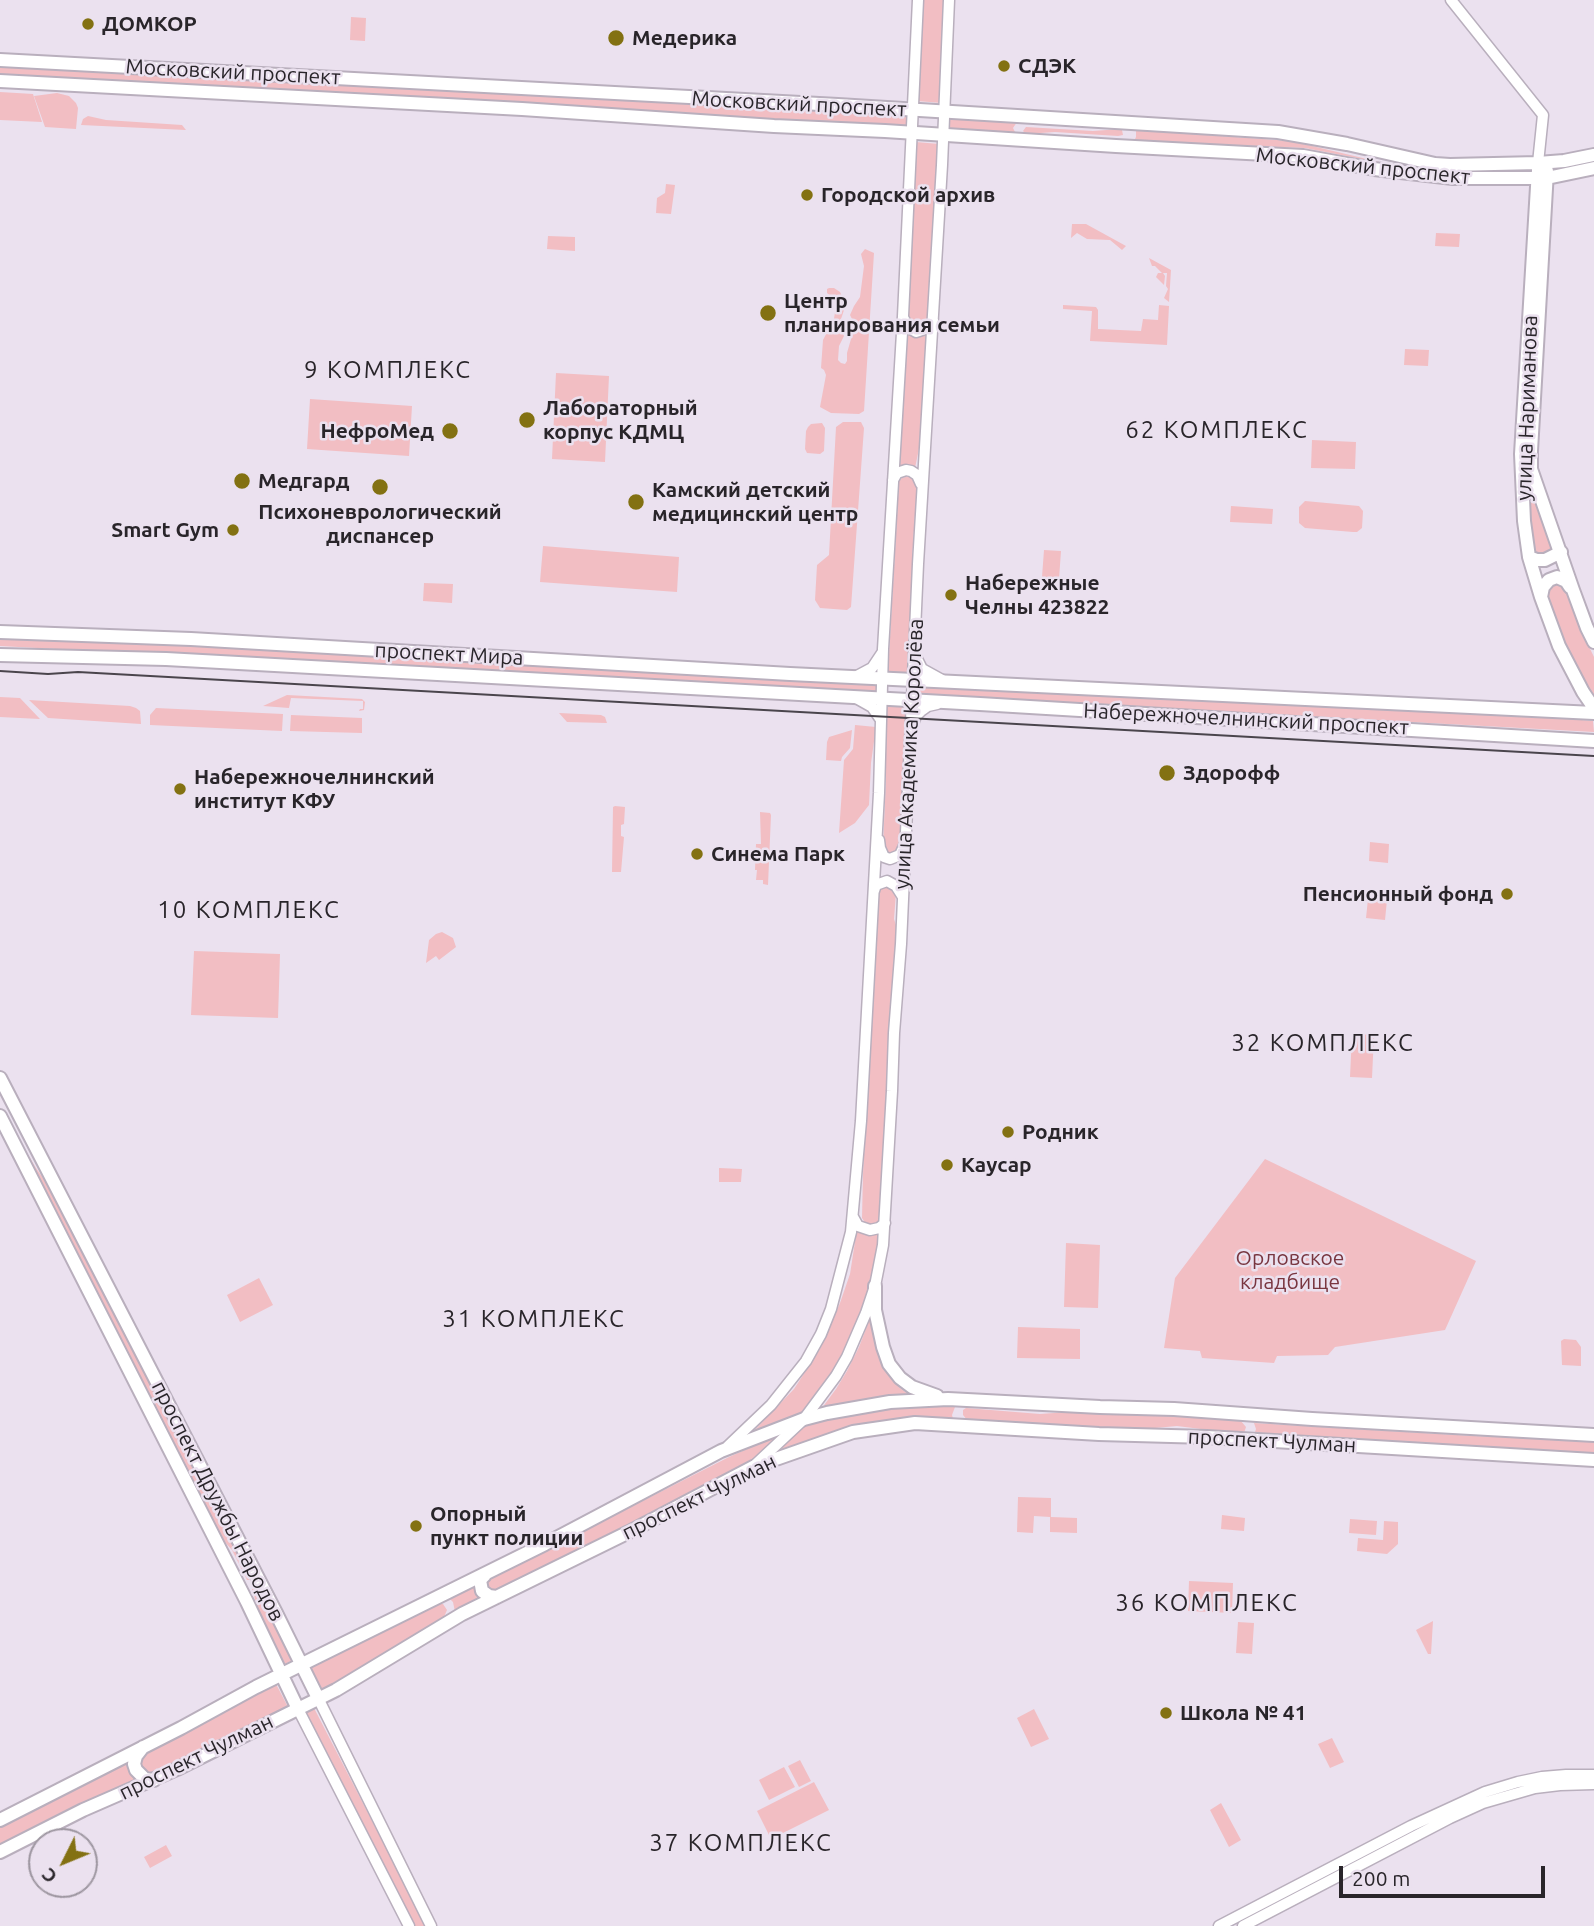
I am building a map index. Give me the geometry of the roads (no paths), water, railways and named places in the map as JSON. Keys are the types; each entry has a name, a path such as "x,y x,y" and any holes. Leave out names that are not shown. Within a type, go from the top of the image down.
{"main road":[{"name":"Московский проспект","path":"0,60 1278,132 1450,165 1542,163 1594,155"},
{"name":"Московский проспект","path":"0,81 1303,156 1445,178 1542,178 1592,173"},
{"path":"1031,141 1019,134 1017,129 1032,118"},
{"path":"1110,122 1127,127 1131,135 1127,141 1116,146"},
{"path":"1542,163 1542,178"},
{"name":"улица Нариманова","path":"1542,178 1531,469 1594,642"},
{"name":"улица Нариманова","path":"1542,178 1521,454 1524,521 1529,557 1559,646 1594,711"},
{"path":"1529,557 1545,561 1560,552"},
{"path":"1541,597 1543,587 1549,580 1557,577 1566,580 1573,590"},
{"name":"проспект Мира","path":"0,632 191,639 898,678"},
{"name":"проспект Мира","path":"0,654 166,659 897,700"},
{"name":"Набережночелнинский проспект","path":"898,678 1570,712 1594,711"},
{"path":"1570,712 1580,699 1580,687"},
{"name":"Набережночелнинский проспект","path":"897,700 1594,741"},
{"name":"проспект Дружбы Народов","path":"0,1078 288,1637 317,1699"},
{"name":"проспект Дружбы Народов","path":"0,1116 237,1581 298,1709"},
{"path":"16,1148 17,1140 23,1139 37,1166 59,1192"},
{"path":"875,1286 875,1310 889,1364 900,1378 912,1387 948,1399"},
{"name":"проспект Чулман","path":"0,1820 282,1675 485,1575 726,1449 804,1419 844,1409 948,1399 1174,1409 1594,1435"},
{"path":"965,1400 958,1411 958,1417 966,1426"},
{"path":"1238,1439 1248,1432 1249,1421 1243,1415"},
{"name":"проспект Чулман","path":"0,1852 298,1709 357,1678 446,1623 753,1467 853,1432 915,1423 1594,1460"},
{"path":"485,1575 480,1580 482,1591 497,1597"},
{"path":"237,1581 248,1586 254,1583 256,1577"},
{"path":"436,1598 444,1600 450,1607 451,1612 446,1623"},
{"path":"143,1747 134,1764 145,1779 154,1780"}],"street":[{"name":"улица Академика Королёва","path":"726,1449 771,1405 806,1361 821,1334 841,1275 853,1216 861,1121 877,826 883,649 918,0"},
{"name":"улица Академика Королёва","path":"753,1467 804,1419 823,1396 848,1357 866,1313 880,1265 885,1223 903,897 949,0"},
{"path":"1451,0 1543,114 1542,163"},
{"path":"903,316 907,327 916,332 928,328 933,320"},
{"path":"893,480 900,471 911,471 917,475 922,488"},
{"path":"857,676 872,668 883,649"},
{"path":"914,651 922,669 943,681"},
{"path":"856,698 872,707 882,721"},
{"path":"911,728 921,710 942,704"},
{"path":"877,826 884,856 890,859 900,855 905,842"},
{"path":"873,892 876,885 887,881 897,886 903,897"},
{"path":"853,1216 858,1226 870,1230 885,1223"},
{"name":"проспект Дружбы Народов","path":"317,1699 431,1926"},
{"name":"проспект Дружбы Народов","path":"298,1709 410,1926"},
{"path":"1219,1926 1411,1826 1485,1792 1542,1777 1594,1775"},
{"path":"1243,1926 1483,1803 1535,1788 1594,1784"}],"tram line":[{"path":"0,671 48,674 78,672 1594,756"}],"place":[{"name":"ДОМКОР","path":"88,24"},
{"name":"Медерика","path":"616,38"},
{"name":"СДЭК","path":"1004,66"},
{"name":"Городской архив","path":"807,195"},
{"name":"Центр планирования семьи","path":"768,313"},
{"name":"Лабораторный корпус КДМЦ","path":"527,420"},
{"name":"НефроМед","path":"450,431"},
{"name":"Медгард","path":"242,481"},
{"name":"Психоневрологический диспансер","path":"380,487"},
{"name":"Камский детский медицинский центр","path":"636,502"},
{"name":"Smart Gym","path":"233,530"},
{"name":"Набережные Челны 423822","path":"951,595"},
{"name":"Здорофф","path":"1167,773"},
{"name":"Набережночелнинский институт КФУ","path":"180,789"},
{"name":"Синема Парк","path":"697,854"},
{"name":"Пенсионный фонд","path":"1507,894"},
{"name":"Родник","path":"1008,1132"},
{"name":"Каусар","path":"947,1165"},
{"name":"Опорный пункт полиции","path":"416,1526"},
{"name":"Школа № 41","path":"1166,1713"}],"district":[{"name":"9 КОМПЛЕКС","path":"388,370"},
{"name":"62 КОМПЛЕКС","path":"1217,430"},
{"name":"10 КОМПЛЕКС","path":"249,910"},
{"name":"32 КОМПЛЕКС","path":"1323,1043"},
{"name":"31 КОМПЛЕКС","path":"534,1319"},
{"name":"36 КОМПЛЕКС","path":"1207,1603"},
{"name":"37 КОМПЛЕКС","path":"741,1843"}],"park label":[{"name":"Орловское кладбище","path":"1290,1270"}]}
